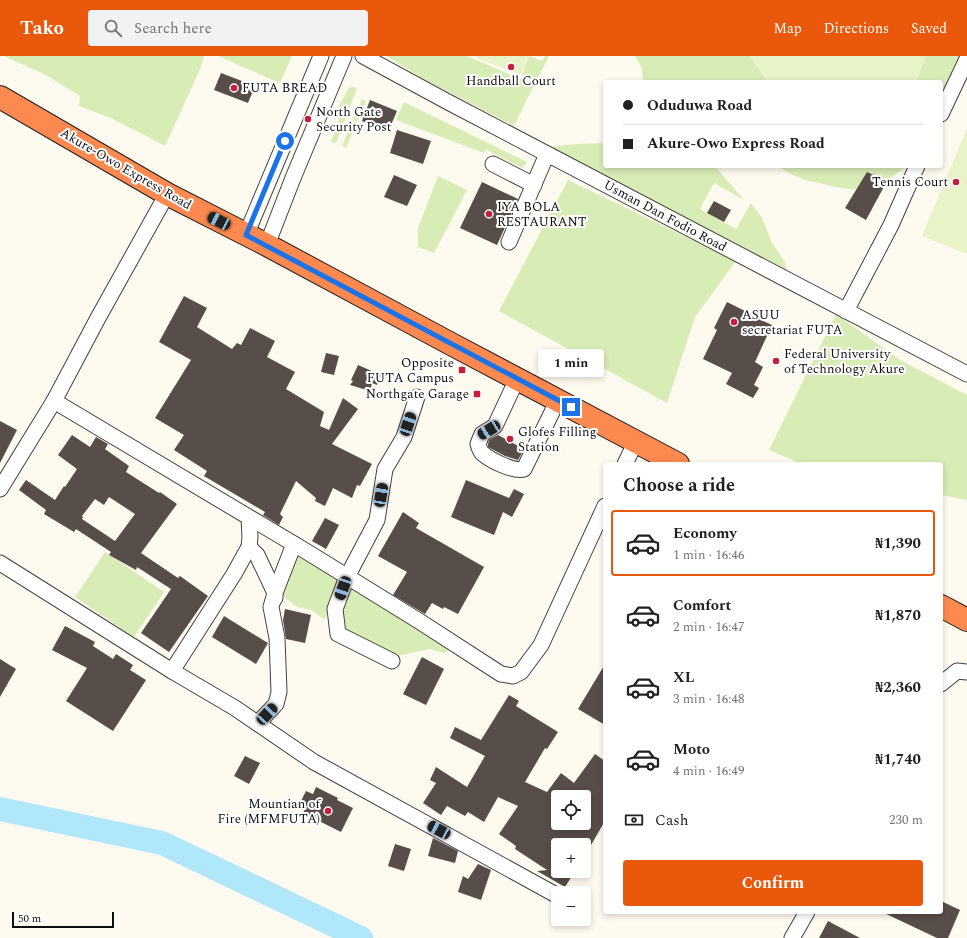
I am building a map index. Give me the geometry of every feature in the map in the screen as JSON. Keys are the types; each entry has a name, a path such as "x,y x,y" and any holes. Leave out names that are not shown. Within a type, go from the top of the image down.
{"highway":[{"name":"Akure-Owo Express Road","path":"0,97 167,194 267,245 674,462"},
{"path":"943,607 967,620"}],"street":[{"path":"246,235 321,56"},
{"path":"267,245 293,178 344,56"},
{"name":"Usman Dan Fodio Road","path":"363,56 967,374"},
{"path":"943,110 967,59"},
{"path":"509,242 547,154"},
{"path":"493,164 534,185"},
{"path":"846,311 891,225 916,168"},
{"path":"274,170 293,178"},
{"path":"0,489 54,401 167,194"},
{"path":"517,379 495,426 482,434 478,444 481,452 502,464 518,470 524,469 558,400"},
{"path":"392,661 338,634 336,610 347,577 377,520 385,469 404,437 417,397"},
{"path":"54,401 248,518 294,544 501,674 513,676 521,672 541,646 603,510"},
{"path":"626,462 636,441"},
{"path":"172,671 234,574 249,547 250,537 248,518"},
{"path":"258,724 276,704 279,692 277,638 271,607 294,544"},
{"path":"249,547 257,556 275,593 276,630 271,607"},
{"path":"0,563 172,671 213,694 314,762 551,892"},
{"path":"943,682 957,671 967,672"},
{"path":"792,938 806,914"}],"green space":[{"path":"4,56 204,56 201,67 165,146 113,119 79,106 80,96 46,75"},
{"path":"218,56 292,56 280,83"},
{"path":"387,56 467,56 534,85 514,126 420,77"},
{"name":"Handball Court","path":"477,56 529,56 521,75 476,58"},
{"path":"529,56 542,61 545,56 549,56 534,82 522,75"},
{"path":"635,56 750,56 767,80 643,80 642,68"},
{"path":"750,56 926,56 917,80 767,80"},
{"path":"926,56 961,56 943,95 943,80 917,80"},
{"path":"349,88 357,88 336,143 331,142 339,119 334,115"},
{"path":"362,99 366,101 346,148 342,146"},
{"path":"404,102 527,162 522,168 485,149 484,153 396,120"},
{"name":"Tennis Court","path":"967,128 967,254 922,236"},
{"path":"603,143 603,168 717,168 744,200 714,183 700,209 736,229 751,203 762,218 772,243 785,262 787,273 547,147"},
{"path":"781,168 904,168 878,187 860,190 834,187 795,176"},
{"path":"438,176 467,190 434,253 418,247 418,228"},
{"path":"568,180 736,261 695,317 667,403 499,311"},
{"path":"836,314 900,360 967,395 967,500 943,495 943,462 797,462 769,450"},
{"path":"295,549 342,577 329,604 325,620 311,610 297,607 279,593"},
{"path":"105,552 164,592 134,637 75,597"},
{"path":"348,582 454,648 444,653 430,649 392,657 339,631 338,610"}],"building":[{"name":"FUTA BREAD","path":"221,73 255,86 248,103 214,90"},
{"path":"370,100 397,111 388,132 362,121"},
{"path":"397,130 431,141 423,164 390,153"},
{"path":"867,172 887,181 866,220 845,208"},
{"path":"394,175 417,185 407,206 384,197"},
{"name":"IYA BOLA RESTAURANT","path":"482,182 518,199 497,245 460,228"},
{"path":"714,201 731,210 724,222 707,213"},
{"path":"184,296 207,308 197,327 232,349 237,343 241,345 250,328 275,341 267,357 295,372 286,389 324,412 320,426 329,430 343,398 358,409 332,444 372,464 360,486 357,485 352,498 333,488 325,506 315,501 316,498 296,481 280,514 283,517 279,525 263,515 265,512 204,476 207,471 174,450 184,435 155,418 191,360 159,342"},
{"path":"727,302 772,325 755,362 763,367 754,385 759,388 753,398 726,384 732,373 703,359 717,330 714,328"},
{"path":"326,353 339,356 334,375 321,372"},
{"path":"358,365 381,375 377,385 372,383 370,391 350,385 353,381 351,380"},
{"path":"0,421 17,430 0,463"},
{"path":"72,435 90,447 96,437 108,444 105,449 129,466 126,472 177,504 141,553 178,578 180,576 208,596 169,652 141,633 171,589 137,567 136,570 109,555 111,552 76,529 74,532 44,514 46,510 19,490 26,480 55,500 77,469 58,455","holes":["109,497 135,514 115,541 82,519 82,516 95,499 104,505"]},
{"path":"498,435 524,449 518,460 505,456 488,447 489,440"},
{"path":"466,480 509,498 514,489 524,494 512,517 503,512 494,535 451,517"},
{"path":"403,512 419,523 416,528 484,567 458,614 444,607 443,609 432,603 425,614 393,595 407,572 378,556"},
{"path":"325,518 339,525 326,549 312,541"},
{"path":"285,609 311,615 305,643 286,639 283,620"},
{"path":"224,616 268,643 256,664 212,637"},
{"path":"65,626 95,642 93,646 113,659 116,654 133,665 130,670 146,680 113,731 66,701 87,668 52,650"},
{"path":"422,657 444,669 426,705 403,694"},
{"path":"0,659 16,669 0,697"},
{"path":"603,667 603,724 578,709"},
{"path":"509,695 519,701 516,706 558,732 547,749 545,748 525,782 547,792 561,773 574,783 595,754 603,760 603,824 591,845 591,838 551,838 551,878 571,878 566,886 537,871 547,870 515,849 516,846 499,834 518,806 498,797 484,822 468,812 465,816 447,806 441,815 423,803 436,783 430,780 436,767 467,787 485,756 450,738 455,727 481,740"},
{"path":"245,756 260,763 249,784 234,776"},
{"name":"Mountian of Fire (MFMFUTA)","path":"316,787 338,798 337,800 353,808 341,832 303,813 307,806 300,803 306,791 313,794"},
{"path":"433,838 458,851 455,863 428,856"},
{"path":"395,844 411,849 404,871 388,866"},
{"path":"478,864 491,870 481,900 458,892 463,876 468,879"},
{"path":"943,902 960,910 948,938 937,938 886,914 943,914"},
{"path":"828,921 860,938 819,938"}],"waterway":[{"path":"0,809 162,843 361,938"}],"place":[{"name":"Handball Court","path":"511,67"},
{"name":"FUTA BREAD","path":"234,88"},
{"name":"North Gate Security Post","path":"308,119"},
{"name":"Tennis Court","path":"956,182"},
{"name":"IYA BOLA RESTAURANT","path":"489,214"},
{"name":"ASUU secretariat FUTA","path":"734,322"},
{"name":"Federal University of Technology Akure","path":"776,361"},
{"name":"Opposite FUTA Campus","path":"462,370"},
{"name":"Northgate Garage","path":"477,394"},
{"name":"Glofes Filling Station","path":"510,439"},
{"name":"Mountian of Fire (MFMFUTA)","path":"328,811"}],"route":[{"path":"285,141 246,235 571,407"}]}
